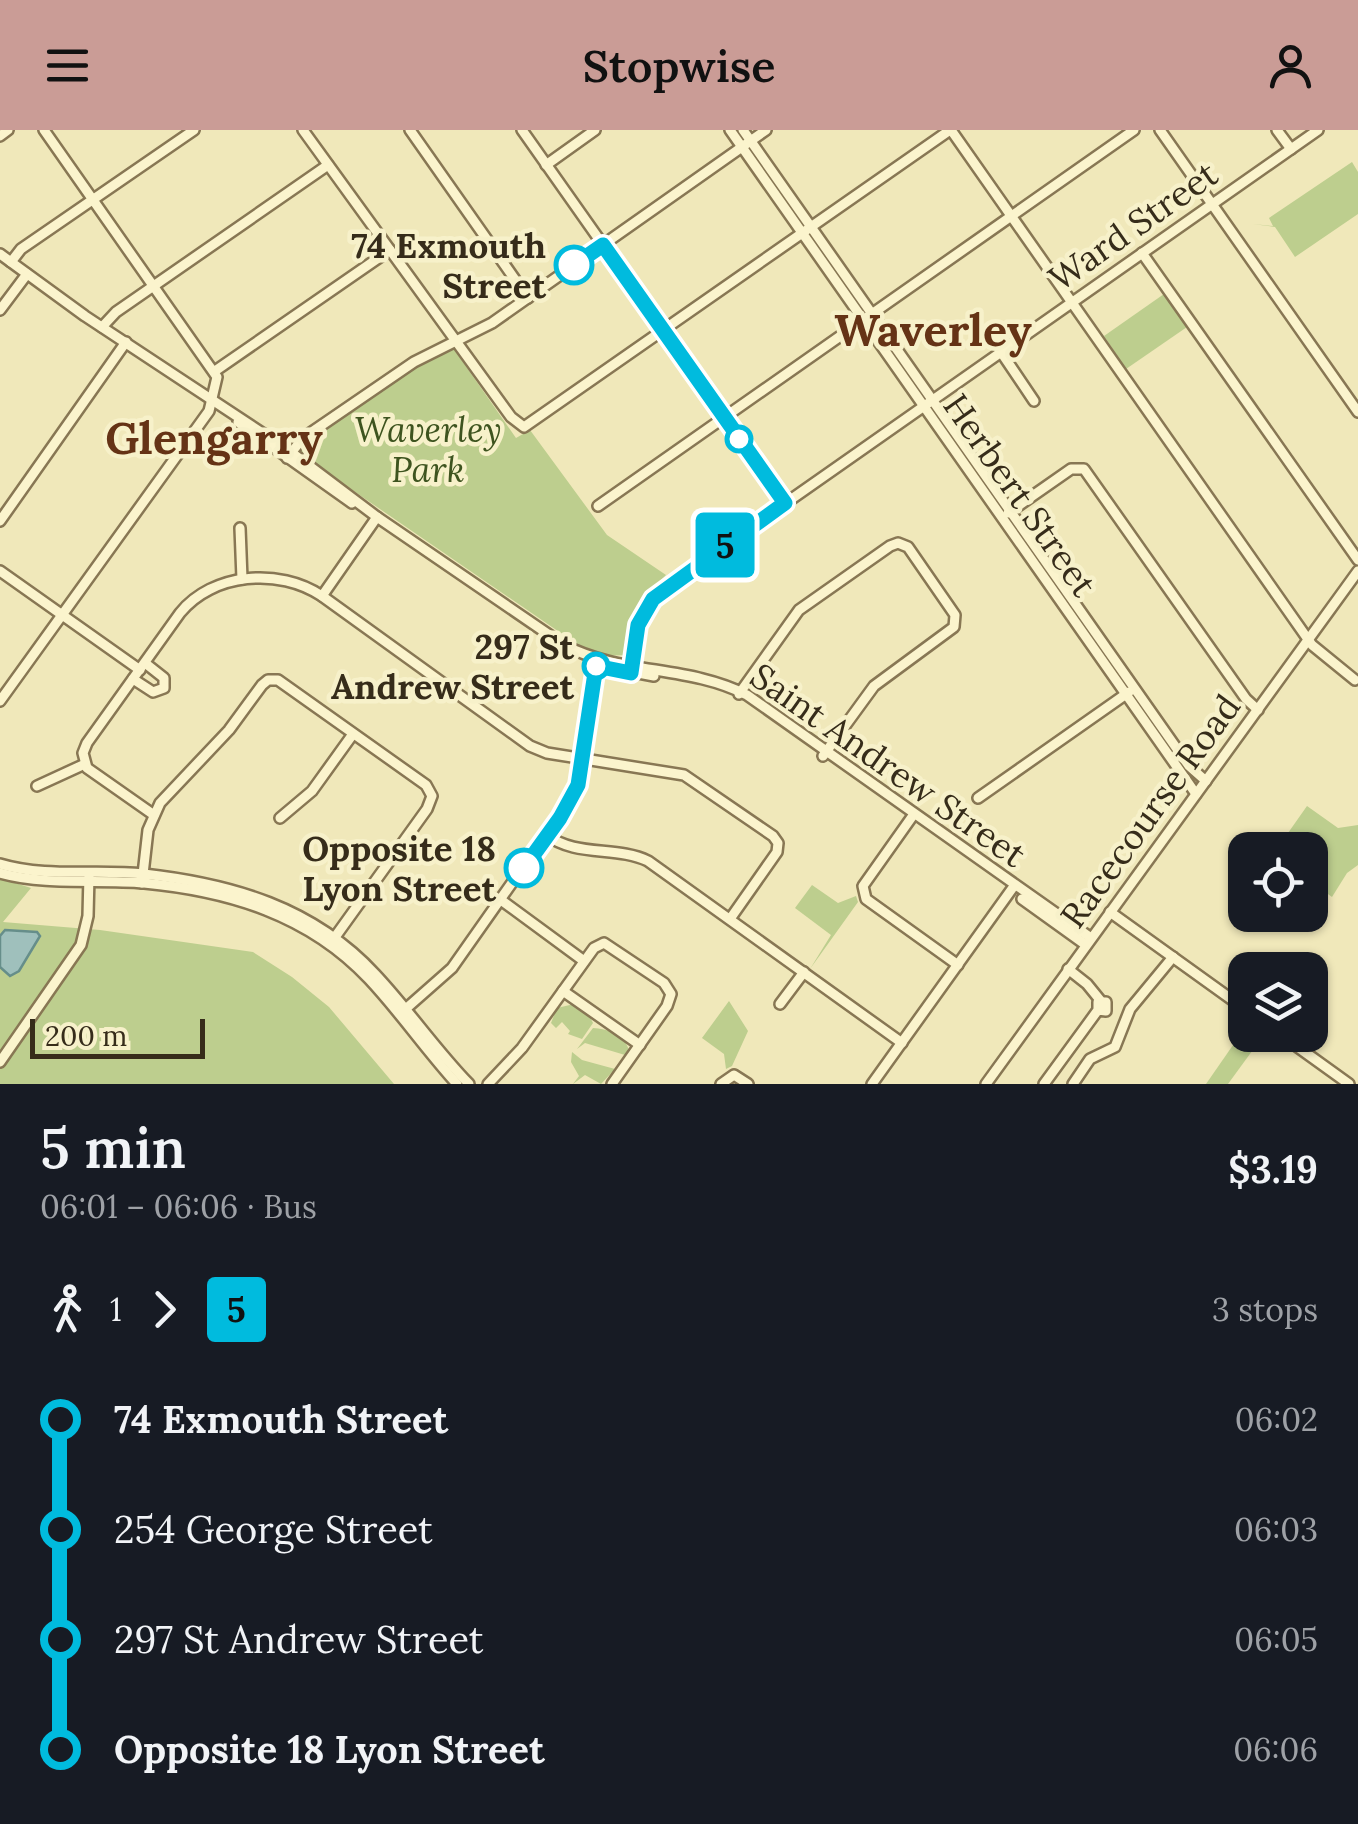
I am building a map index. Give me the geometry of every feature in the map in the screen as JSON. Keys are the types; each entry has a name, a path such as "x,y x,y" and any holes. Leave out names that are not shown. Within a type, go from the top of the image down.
{"street":[{"path":"0,136 8,130"},
{"path":"0,701 208,411 217,404 216,371 44,130"},
{"path":"11,262 21,250 194,130"},
{"path":"410,130 528,298"},
{"path":"522,130 785,503"},
{"path":"546,165 595,130"},
{"name":"Herbert Street","path":"730,130 746,144 868,316 1130,691 1196,794"},
{"name":"Herbert Street","path":"744,130 746,144"},
{"path":"290,455 303,438 408,366 481,330 766,130"},
{"path":"308,132 328,166 520,427 532,424 951,130 1309,640 1355,680"},
{"path":"598,506 1134,130"},
{"path":"1160,130 1358,412"},
{"path":"1278,130 1291,149"},
{"name":"Ward Street","path":"632,670 638,625 653,599 1318,130"},
{"path":"102,327 116,312 328,166"},
{"path":"216,371 390,250"},
{"path":"1142,253 1358,560"},
{"name":"Saint Andrew Street","path":"0,254 290,455 550,643 597,663 739,694 1088,942"},
{"path":"0,310 27,274"},
{"path":"0,520 126,342"},
{"path":"1001,352 1034,401"},
{"path":"1006,514 1070,469 1084,469 1246,699 1258,710"},
{"path":"322,596 373,514"},
{"path":"240,528 242,579"},
{"path":"739,694 803,607 890,546 898,543 908,547 952,610 955,623 951,630 874,686 825,753"},
{"path":"0,571 139,671"},
{"name":"Racecourse Road","path":"986,1084 1358,571"},
{"path":"154,815 85,764 83,753 87,743 196,596 216,584 242,579 293,583 322,596 530,746 547,753 684,775 776,839 775,856 730,919"},
{"path":"402,1012 448,974 573,796 583,759 597,663"},
{"path":"142,879 146,841 154,815 172,787 225,734 268,680 284,683 426,785 432,796 428,808 332,940"},
{"path":"978,798 1130,691"},
{"name":"Herbert Street","path":"1130,691 1206,782"},
{"path":"280,818 312,791 353,734"},
{"path":"37,786 85,764"},
{"path":"913,817 863,886 863,896 958,965"},
{"path":"547,835 563,844 642,858 902,1043"},
{"path":"0,864 36,872 197,882 260,898 304,916 375,973 457,1084"},
{"path":"0,873 44,881 89,876"},
{"path":"0,1062 81,945 88,916 89,876"},
{"path":"872,1084 1013,888"},
{"path":"501,900 584,960"},
{"path":"1110,912 1228,997"},
{"path":"488,1084 522,1048 584,960 597,946 609,944 670,990 668,1006 612,1084"},
{"path":"1073,1084 1090,1059 1115,1047 1130,1009 1172,957"},
{"path":"1068,969 1102,1007 1124,1023"},
{"path":"780,1004 804,972"},
{"path":"563,991 640,1045"},
{"path":"1044,1084 1102,1007"},
{"path":"402,1012 468,1084"},
{"path":"1305,1052 1349,1084"},
{"path":"721,1084 734,1076 748,1084"}],"green space":[{"path":"1352,162 1358,172 1358,214 1295,257 1275,227 1253,224 1273,226 1269,218"},
{"path":"1164,294 1187,327 1126,369 1104,336"},
{"name":"Waverley Park","path":"449,342 516,438 530,430 607,535 666,575 651,590 628,629 629,655 594,656 291,448"},
{"path":"1307,806 1338,828 1358,825 1358,865 1347,873 1332,897 1328,894 1328,832 1289,832"},
{"path":"0,878 31,888 3,922 100,930 253,952 329,1007 394,1084 0,1084"},
{"path":"812,885 838,903 856,896 858,902 810,969 831,935 795,908"},
{"path":"729,1001 748,1031 732,1066 726,1069 724,1054 702,1038"},
{"path":"574,1004 593,1023 582,1039 568,1034 570,1031 562,1022 556,1028 551,1023 557,1008"},
{"path":"593,1028 614,1033 629,1050 625,1055 585,1043 577,1049"},
{"path":"572,1052 582,1060 615,1069 601,1084 585,1075 573,1084 579,1076 571,1062"},
{"path":"1228,1052 1251,1052 1228,1084 1206,1084"}],"water":[{"path":"5,930 37,932 40,936 19,971 10,976 0,967 0,936"}],"bus line":[{"name":"5","path":"524,868 578,785 596,666 631,673 638,625 653,599 785,503 603,245 574,265"}],"place":[{"name":"74 Exmouth Street","path":"574,265"},
{"name":"297 St Andrew Street","path":"596,666"},
{"name":"Opposite 18 Lyon Street","path":"524,868"}],"district":[{"name":"Waverley","path":"933,329"},
{"name":"Glengarry","path":"214,437"}]}
